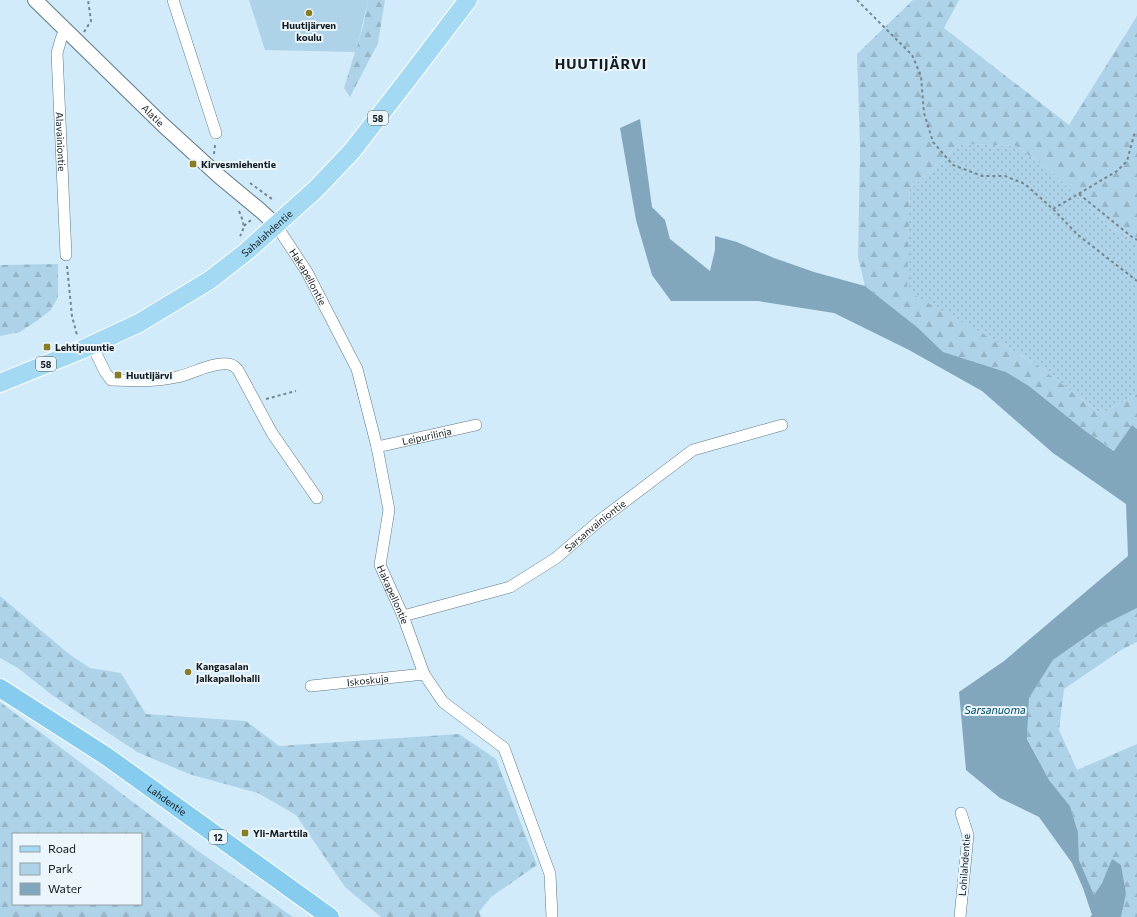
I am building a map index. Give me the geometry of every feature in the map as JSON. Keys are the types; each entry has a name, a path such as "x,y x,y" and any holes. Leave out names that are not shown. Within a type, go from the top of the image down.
{"highway":[{"path":"0,678 106,756"},
{"name":"Lahdentie","path":"0,688 106,756 330,917"},
{"path":"0,697 81,740"}],"main road":[{"name":"Sahalahdentie","path":"0,383 87,347 139,323 210,280 247,251 316,188 352,151 468,0"}],"street":[{"name":"Alatie","path":"35,0 162,124 220,177 276,225"},
{"path":"173,0 216,133"},
{"name":"Alavainiontie","path":"65,30 60,39 57,53 66,255"},
{"name":"Hakapellontie","path":"276,225 307,272 358,369 377,448 389,510 380,565 403,616 424,674 443,702 504,748 550,874 552,917"},
{"path":"87,347 111,380 146,381 177,377 215,365 228,363 233,365 238,370 272,433 317,498"},
{"name":"Leipurilinja","path":"377,448 476,425"},
{"name":"Sarsanvainiontie","path":"403,616 510,586 556,558 599,521 692,450 782,425"},
{"name":"Iskoskuja","path":"311,686 424,674"},
{"name":"Lohilahdentie","path":"960,917 968,835 961,813"}],"path":[{"path":"77,42 91,21 88,0"},
{"path":"857,0 912,55 921,76 924,113 933,142 953,164 982,176 1005,176 1025,184 1053,209 1078,235 1137,281"},
{"path":"1053,209 1117,171 1127,162 1134,135 1137,132"},
{"path":"1079,194 1132,238 1137,240"},
{"path":"66,255 72,316 87,347"},
{"path":"255,402 296,391"}],"green space":[{"name":"Huutijärven koulu","path":"249,0 368,0 356,52 265,50"},
{"path":"368,0 385,0 378,43 350,97 344,88 363,26"},
{"path":"913,0 959,0 944,28 1069,125 1137,16 1137,241 1111,228 1052,172 1016,146 959,144 910,189 907,291 1033,362 1101,414 1137,394 1137,429 1132,425 1115,451 1084,430 1029,386 1006,372 943,352 917,327 865,286 858,257 860,148 857,54"},
{"path":"959,144 1016,146 1052,172 1111,228 1137,241 1137,394 1101,414 1033,362 906,291 910,189"},
{"path":"58,264 58,297 51,310 20,332 0,336 0,265"},
{"path":"0,596 69,654 90,668 121,673 146,714 246,721 279,746 459,734 496,759 537,865 491,897 479,912 481,917 381,917 345,887 296,815 258,793 189,774 137,752 52,695 18,668 0,658"},
{"path":"1137,608 1137,642 1121,650 1064,689 1059,730 1077,770 1137,744 1137,917 1121,917 1126,894 1113,860 1102,883 1094,895 1079,860 1078,832 1070,806 1049,780 1027,738 1029,698 1053,660 1103,625"},
{"path":"0,702 198,851 293,917 0,917"}],"water":[{"name":"Sarsanuoma","path":"640,119 652,207 665,220 670,239 710,271 715,250 715,236 737,242 774,258 814,272 865,286 917,327 943,352 1006,372 1029,386 1084,430 1114,451 1132,425 1137,429 1137,608 1103,625 1053,660 1029,698 1027,739 1049,780 1070,806 1078,832 1079,860 1094,895 1102,883 1112,859 1121,865 1126,894 1121,917 1090,917 1092,915 1083,888 1072,863 1039,817 1000,798 966,770 959,692 1004,661 1128,556 1126,504 1053,453 982,391 909,350 834,313 758,301 671,301 652,275 636,220 620,128"}],"place":[{"name":"Huutijärven koulu","path":"309,13"},
{"name":"Kirvesmiehentie","path":"193,164"},
{"name":"Lehtipuuntie","path":"47,347"},
{"name":"Huutijärvi","path":"118,375"},
{"name":"Kangasalan Jalkapallohalli","path":"188,672"},
{"name":"Yli-Marttila","path":"245,833"}],"district":[{"name":"HUUTIJÄRVI","path":"601,63"}]}
